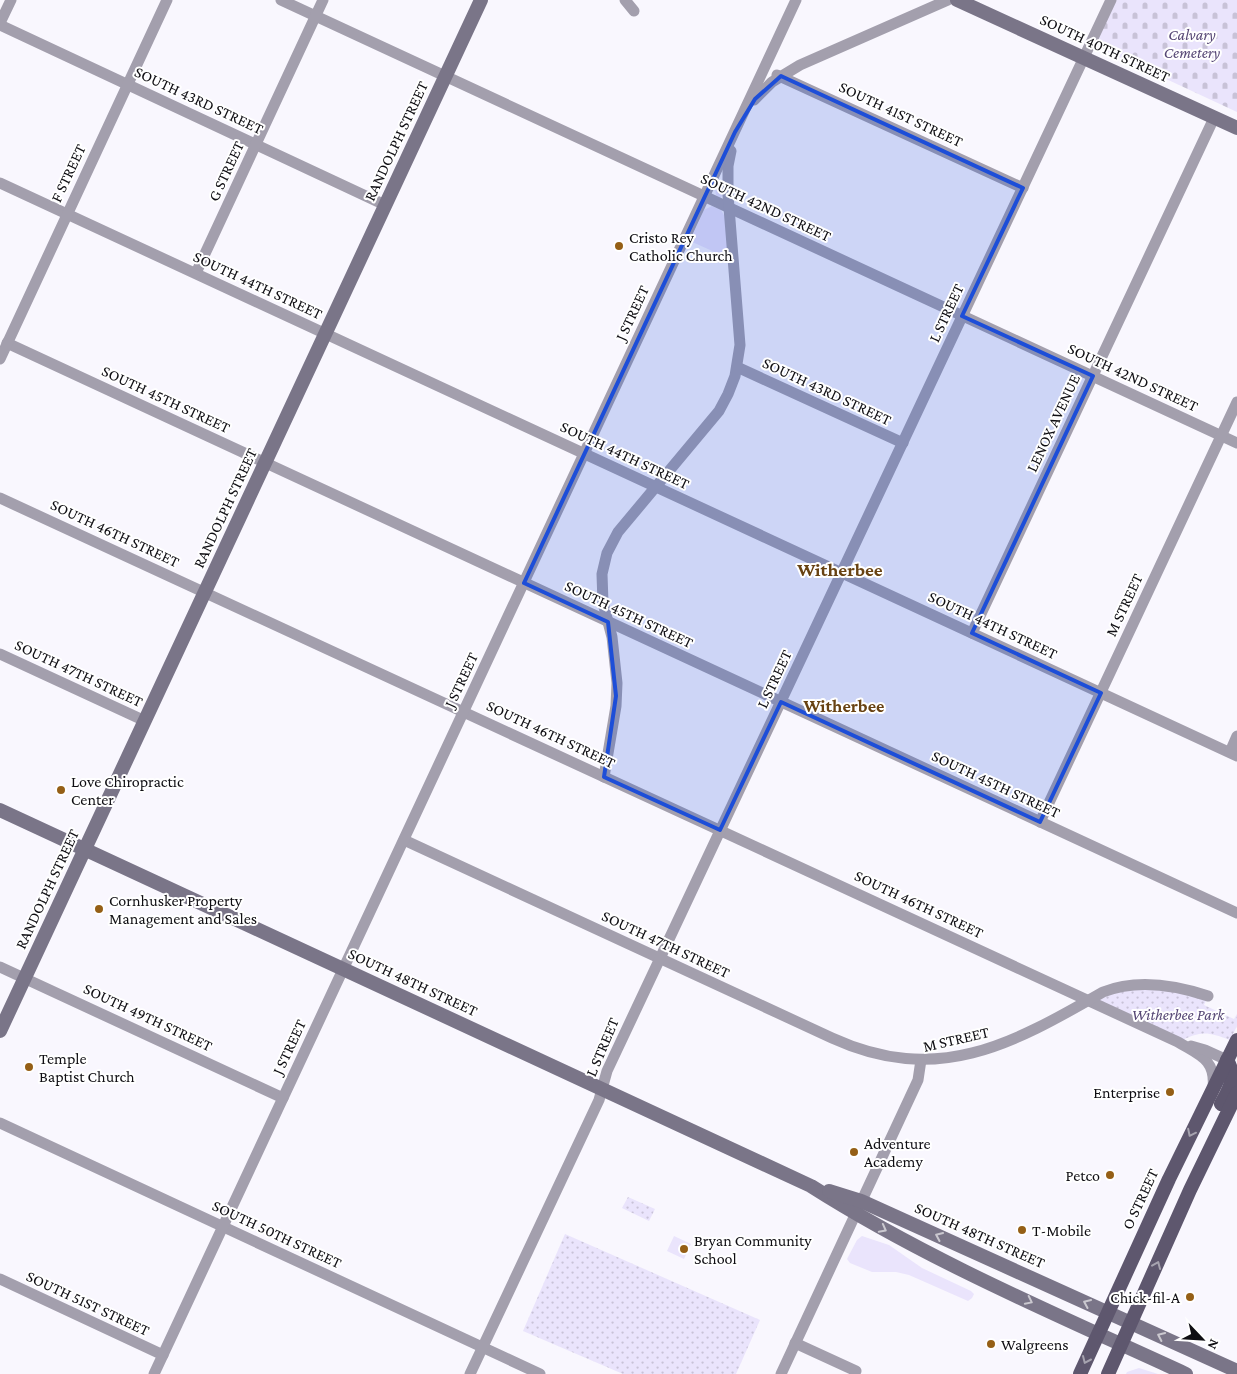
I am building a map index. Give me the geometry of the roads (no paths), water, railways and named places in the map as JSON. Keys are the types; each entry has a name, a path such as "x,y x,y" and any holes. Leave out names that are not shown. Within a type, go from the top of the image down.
{"main road":[{"name":"RANDOLPH STREET","path":"0,1031 481,0"},
{"name":"SOUTH 40TH STREET","path":"957,0 1237,128"},
{"name":"SOUTH 48TH STREET","path":"0,810 811,1186 1132,1322 1237,1371"},
{"name":"O STREET","path":"1080,1374 1169,1178 1237,1040"},
{"path":"1206,1155 1215,1118 1233,1076 1233,1069 1227,1060"},
{"path":"1108,1374 1206,1155 1237,1093"},
{"name":"SOUTH 48TH STREET","path":"859,1207 918,1248 1186,1374"}],"street":[{"path":"0,24 10,0"},
{"name":"F STREET","path":"0,359 167,0"},
{"name":"SOUTH 42ND STREET","path":"281,0 1237,443"},
{"name":"G STREET","path":"196,273 323,0"},
{"path":"626,0 634,11"},
{"name":"J STREET","path":"154,1374 796,0"},
{"path":"604,777 616,696 612,637 603,603 602,580 607,553 618,532 719,411 728,394 737,367 740,335 729,208 728,166 735,132 755,99 780,76 800,65 948,0"},
{"name":"L STREET","path":"470,1374 599,1100 607,1071 1111,0"},
{"name":"SOUTH 43RD STREET","path":"0,24 385,205"},
{"name":"SOUTH 41ST STREET","path":"764,69 1023,188"},
{"name":"LENOX AVENUE","path":"972,633 1214,118"},
{"name":"SOUTH 44TH STREET","path":"0,183 1233,754"},
{"name":"SOUTH 45TH STREET","path":"8,343 1237,913"},
{"name":"SOUTH 43RD STREET","path":"737,367 903,443"},
{"name":"M STREET","path":"1040,822 1237,402"},
{"name":"SOUTH 46TH STREET","path":"0,498 1178,1042 1201,1056 1210,1065 1214,1078 1212,1089"},
{"name":"SOUTH 47TH STREET","path":"0,654 145,721"},
{"path":"1233,754 1237,736"},
{"name":"SOUTH 47TH STREET","path":"404,840 840,1042 873,1054 920,1060"},
{"name":"SOUTH 49TH STREET","path":"0,967 283,1098"},
{"path":"1089,1000 1108,990 1150,985 1177,987 1208,996"},
{"name":"M STREET","path":"781,1374 918,1080 920,1060 967,1055 997,1046 1089,1000"},
{"name":"SOUTH 46TH STREET","path":"1178,1042 1205,1050 1227,1060"},
{"name":"SOUTH 50TH STREET","path":"0,1123 540,1374"},
{"name":"SOUTH 51ST STREET","path":"0,1279 163,1355"},
{"path":"795,1343 856,1371"}],"place":[{"name":"Cristo Rey Catholic Church","path":"619,246"},
{"name":"Love Chiropractic Center","path":"61,790"},
{"name":"Cornhusker Property Management and Sales","path":"99,909"},
{"name":"Temple Baptist Church","path":"29,1067"},
{"name":"Enterprise","path":"1170,1092"},
{"name":"Adventure Academy","path":"854,1152"},
{"name":"Petco","path":"1110,1175"},
{"name":"T-Mobile","path":"1022,1230"},
{"name":"Bryan Community School","path":"684,1249"},
{"name":"Chick-fil-A","path":"1190,1297"},
{"name":"Walgreens","path":"991,1344"}],"district":[{"name":"Witherbee","path":"840,569"},
{"name":"Witherbee","path":"844,706"}],"park label":[{"name":"Calvary Cemetery","path":"1192,43"},
{"name":"Witherbee Park","path":"1178,1014"}]}
